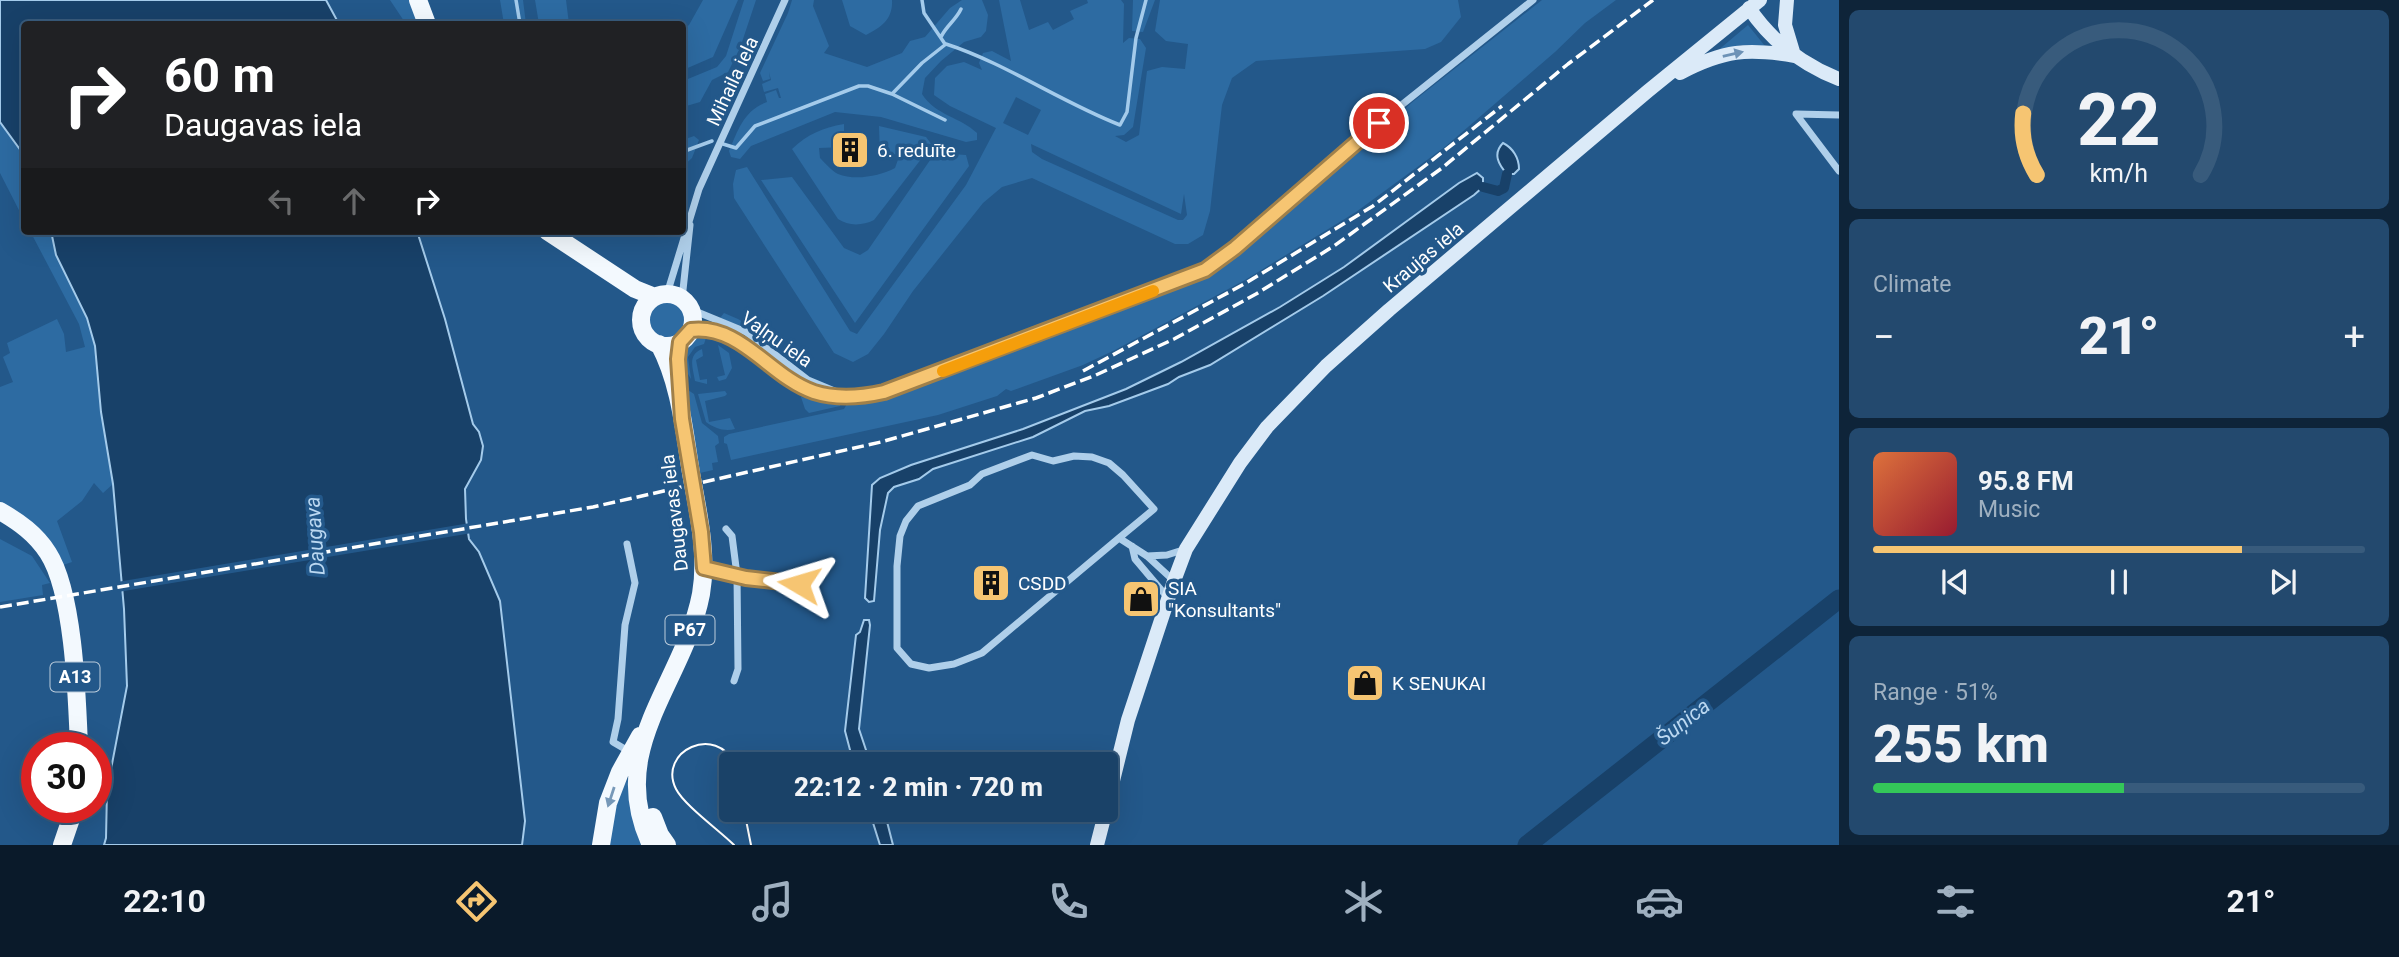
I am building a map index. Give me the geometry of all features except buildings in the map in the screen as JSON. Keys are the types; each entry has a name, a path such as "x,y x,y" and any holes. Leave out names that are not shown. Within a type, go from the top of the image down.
{"main road":[{"path":"418,0 426,21"},
{"name":"P67","path":"554,236 635,289 674,300 693,318 686,336"},
{"name":"P67","path":"554,236 643,312 645,332 651,340 659,344"},
{"path":"643,312 648,303 674,300"},
{"path":"659,344 671,345 686,336"},
{"name":"Daugavas iela","path":"682,419 678,359 686,336"},
{"name":"Daugavas iela","path":"652,845 645,831 637,794 636,756 695,618 704,568 701,532 682,419 670,369 659,344"},
{"name":"A13","path":"0,511 35,536 47,551 58,574 71,647 79,732"},
{"path":"601,845 608,803 620,772 636,756"},
{"name":"Daugavas iela","path":"636,756 654,822 667,845"},
{"path":"62,845 70,823"}],"street":[{"name":"Mihaila iela","path":"674,300 691,214 706,173 785,0"},
{"name":"Vaļņu iela","path":"686,336 709,330 733,339 785,377 813,392 827,395 871,395 900,387 1205,270 1235,248 1379,123 1533,0"},
{"path":"1787,0 1785,25 1795,56"},
{"path":"1755,4 1763,29 1795,56 1819,71 1839,79"},
{"name":"Kraujas iela","path":"1118,760 1128,720 1186,549 1240,463 1267,426 1307,385 1400,301 1755,4"},
{"path":"1648,91 1702,62 1739,52 1755,50 1795,56"},
{"path":"1839,115 1796,114 1839,171"},
{"name":"Mihaila iela","path":"674,300 691,214"},
{"name":"Vaļņu iela","path":"674,300 746,332 808,380 846,395"},
{"path":"1032,455 1053,461 1074,456 1093,457 1109,463 1154,509 1119,538 982,653 954,664 929,668 911,664 897,648 896,599 900,536 906,521 918,506 970,485 982,474 1032,455"},
{"path":"726,529 732,536 737,575 738,669 734,681"},
{"path":"1119,538 1147,556 1174,581"},
{"path":"628,544 635,583 625,625 618,719 613,742 636,756"},
{"path":"1132,546 1135,559 1168,598"},
{"path":"1147,556 1167,555 1186,549"},
{"path":"704,568 799,584"},
{"name":"Kraujas iela","path":"1097,845 1103,822"}],"shaded area":[{"path":"390,0 410,0 419,21 404,21"},
{"path":"500,0 523,0 526,21 504,21"},
{"path":"535,0 566,0 569,21 538,21"},
{"path":"703,0 738,0 713,57 686,69 686,27"},
{"path":"744,0 756,0 740,48 728,72 712,80 700,102 686,106 686,80 717,67 726,56"},
{"path":"792,0 814,0 813,6 829,46 824,53 867,67 902,53 910,41 925,37 950,8 962,0 982,0 988,15 986,31 981,37 964,42 941,61 925,78 922,94 934,107 977,133 977,140 966,142 881,117 835,112 751,146 740,159 731,157 729,151 747,115 767,102 765,94 776,90 781,98 778,88 764,92 762,84 771,80 769,72 770,79 763,81 760,73"},
{"path":"842,0 892,0 892,7 885,22 866,35 850,26"},
{"path":"999,0 1020,0 1029,30 1048,22 1053,30 1074,19 1070,11 1088,3 1087,0 1121,0 1124,4 1123,43 1129,38 1140,39 1146,48 1133,127 1124,135 1115,136 1126,142 1139,135 1147,71 1162,67 1185,69 1188,44 1166,41 1155,31 1160,0 1458,0 1461,17 1441,42 1425,49 1256,61 1232,78 1222,105 1210,211 1203,235 1188,244 1175,244 1032,178 1002,187 983,203 913,291 868,354 853,362 834,353 734,198 736,170 747,167 850,331 857,334 966,185 996,128 950,106 934,95 935,78 947,66 964,62 982,70 979,63 983,53 992,51 1011,61","holes":["1016,97 1041,110 1028,135 1003,123","1031,144 1181,214 1184,194 1187,215 1183,220 1178,220 1042,159 1032,152"]},
{"path":"1133,0 1155,0 1143,32 1132,31"},
{"path":"1542,0 1616,0 1585,23 1446,146 1356,212 1245,280 1083,365 1011,391 1006,389 997,396 938,415 731,460 727,444 724,443 724,437 729,434 844,409 848,402 894,396 1123,309 1216,269 1415,100"},
{"path":"1748,25 1765,46 1741,45 1716,52"},
{"path":"0,123 21,151 21,214 0,173"},
{"path":"844,124 844,147 819,148 820,158 833,171 845,176 867,177 895,168 900,154 880,155 879,126 926,137 932,145 874,220 865,223 851,224 838,219 792,149 816,132"},
{"path":"694,136 699,140 692,158 686,163 686,139"},
{"path":"935,153 966,155 969,166 855,323 761,180 792,177 844,248 860,255 868,250"},
{"path":"32,235 52,235 56,255 87,318 95,346 101,412 113,484 103,493 94,483 82,501 57,521 72,562 63,565 0,504 0,387 13,382 3,357 10,353 7,343 57,319 64,334 66,352 85,347 79,324"},
{"path":"667,302 680,307 685,320 680,333 667,338 654,333 649,320 654,307"},
{"path":"724,313 738,319 766,336 720,318"},
{"path":"703,333 707,335 704,344 695,347 688,357 691,379 682,364 683,353 690,342"},
{"path":"718,345 729,353 732,368 726,379 719,381 717,377 725,375"},
{"path":"702,349 703,356 696,360 700,380 707,379 707,384 695,381 692,367 694,355"},
{"path":"685,391 694,394 702,423 718,436 719,443 715,446 718,462 712,463 713,470 700,473 692,421 689,420"},
{"path":"725,391 725,396 705,401 709,422 730,418 735,429 731,430 720,429 706,422 698,394"},
{"path":"801,397 842,401 840,406 809,413"},
{"path":"0,539 32,556 50,583 42,585 43,595 0,602"},
{"path":"629,777 648,845 608,845 618,796"}],"water":[{"path":"0,0 326,0 337,21 21,21 21,151 0,122"},
{"path":"1503,143 1515,154 1518,161 1519,169 1514,174 1507,174 1498,159 1498,151"},
{"path":"1477,173 1483,178 1483,187 1474,195 1323,296 1210,365 1109,406 1085,411 1033,437 933,469 919,479 894,487 888,493 880,530 874,601 869,602 865,598 872,485 880,478 911,465 1023,429 1126,389 1181,362 1280,307 1344,267 1459,183"},
{"name":"Daugava","path":"52,235 418,235 445,319 473,424 479,432 483,446 481,460 465,489 466,519 469,539 479,552 500,601 525,821 522,845 104,845 106,823 112,823 112,764 127,686 124,609 113,484 101,412 95,346 87,318 56,255"},
{"path":"864,620 869,620 859,729 867,752 851,752 845,731 856,635 860,632"},
{"path":"873,822 887,822 893,845 880,845"}],"pier":[{"path":"470,523 472,533 118,592 117,582"}],"waterway":[{"path":"516,0 520,21"},
{"path":"922,0 924,13 945,44"},
{"path":"723,144 736,148 755,126 859,86 868,86 892,94 922,63 946,44 990,61 1120,125 1127,112 1136,38 1146,0"},
{"path":"941,37 961,9"},
{"path":"892,94 945,120"},
{"path":"686,151 712,141"},
{"path":"1483,187 1498,191 1504,188 1507,174"},
{"name":"Šuņica","path":"1527,845 1839,599"}],"tram line":[{"path":"727,752 716,746 703,744 692,747 675,763 672,775 676,789 686,803 734,845"},
{"path":"746,822 751,845"}],"railway":[{"path":"0,607 593,507 881,442 1036,398 1096,375 1174,339 1256,294 1334,246 1442,168 1568,64 1653,0"},
{"path":"1083,371 1246,283 1373,206 1502,106"}],"slow traffic":[{"path":"943,371 1153,291"}],"place":[{"name":"6. reduīte","path":"850,150"},
{"name":"CSDD","path":"991,583"},
{"name":"SIA \"Konsultants\"","path":"1141,599"},
{"name":"K SENUKAI","path":"1365,683"}],"route":[{"path":"799,584 746,578 704,568 701,532 682,419 678,359 680,342 691,330 709,330 733,339 785,377 813,392 836,396 884,392 1205,270 1235,248 1379,123"}]}
